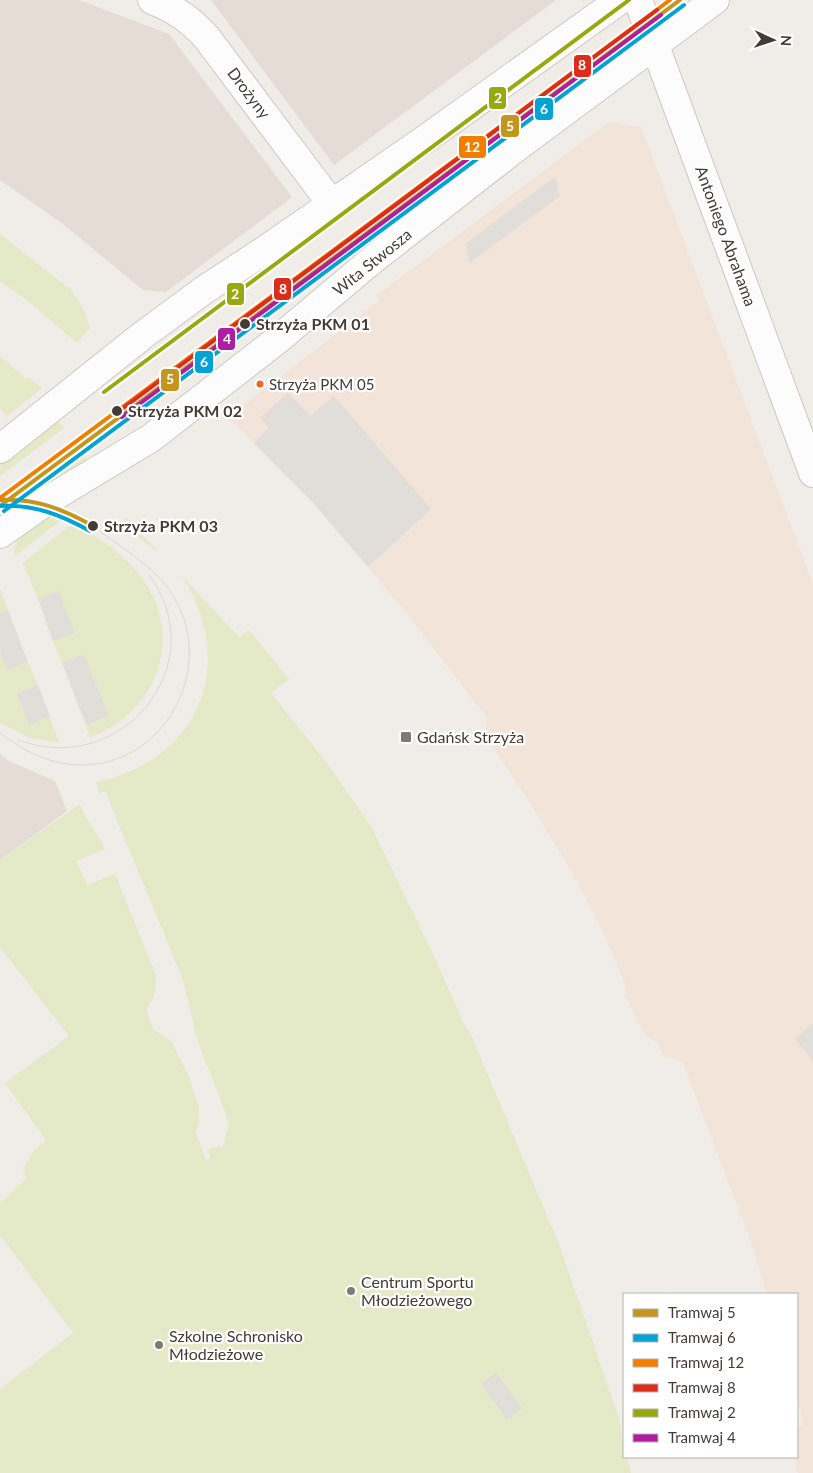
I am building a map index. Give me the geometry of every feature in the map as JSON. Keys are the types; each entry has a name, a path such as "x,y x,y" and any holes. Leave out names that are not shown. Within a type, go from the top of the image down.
{"street":[{"name":"Drożyny","path":"152,0 168,6 191,19 331,204"},
{"path":"0,449 143,335 204,290 424,140 620,0"},
{"name":"Antoniego Abrahama","path":"638,0 813,473"},
{"name":"Wita Stwosza","path":"0,534 45,502 151,438 276,341 386,249 514,150 715,0"}],"shaded area":[{"path":"0,0 79,0 169,34 292,197 166,292 143,290 63,224 0,180"},
{"path":"211,0 556,0 334,165"},
{"path":"609,122 641,127 813,584 813,1473 798,1473 795,1458 798,1458 798,1428 803,1424 798,1402 798,1293 767,1293 750,1239 682,1061 663,1056 658,1043 645,1035 625,996 626,986 603,932 573,874 530,803 485,736 487,718 406,612 316,506 228,417 380,300 377,295"},
{"path":"555,177 560,196 469,263 466,243"},
{"path":"288,393 310,416 334,396 431,509 368,567 316,506 254,443 269,427 260,418"},
{"path":"59,591 75,633 53,641 38,599"},
{"path":"8,610 28,662 7,670 0,652 0,613"},
{"path":"84,654 109,716 86,725 62,663"},
{"path":"38,685 50,716 29,725 17,693"},
{"path":"0,754 9,761 55,781 67,811 0,860"},
{"path":"813,1023 813,1061 795,1039"},
{"path":"496,1372 522,1408 507,1420 481,1384"}],"green space":[{"path":"0,234 71,290 84,310 90,328 77,343 32,304 0,281"},
{"path":"0,356 26,379 29,377 42,388 7,416 0,409"},
{"path":"55,418 64,428 0,476 0,464"},
{"path":"83,453 89,464 37,493 32,491"},
{"path":"52,512 65,517 15,556 17,541 21,535"},
{"path":"126,517 159,552 164,556 121,525"},
{"path":"74,522 111,547 142,578 155,601 162,625 162,649 157,671 147,692 132,711 113,726 90,738 86,725 109,716 84,654 62,663 53,641 75,633 59,592 38,599 23,563"},
{"path":"182,576 239,637 249,630 289,679 271,693 327,763 372,828 434,956 463,1022 469,1030 561,1249 618,1416 623,1438 623,1458 627,1458 631,1473 0,1473 0,1389 73,1333 0,1235 0,1203 26,1179 23,1168 34,1150 46,1140 5,1083 69,1036 0,947 0,860 80,804 105,849 76,861 87,885 115,874 156,975 154,993 146,1009 153,1029 171,1041 189,1076 199,1109 199,1123 196,1133 206,1160 210,1158 208,1149 223,1146 229,1123 197,1039 183,980 105,791 99,793 96,782 132,770 161,753 184,731 199,704 207,674 207,643 199,610"},
{"path":"0,588 8,610 0,613"},
{"path":"0,652 7,670 28,662 38,685 17,693 29,724 50,716 59,743 30,738 0,723"}],"tram line":[{"name":"2","path":"104,392 629,0"},
{"name":"12","path":"0,498 670,0"},
{"name":"5","path":"0,506 680,0"},
{"name":"6","path":"4,511 684,5"},
{"name":"8","path":"118,412 657,10"},
{"name":"4","path":"122,417 661,15"},
{"name":"5","path":"0,500 25,501 48,506 71,514 93,526"},
{"name":"6","path":"0,506 24,507 47,512 90,531"},
{"path":"0,733 27,751 57,762 79,765 109,761 136,750 158,732 174,709 185,683 189,655 186,627 175,599 159,577 149,568 93,526"},
{"path":"18,740 56,748 92,743 123,728 148,705 164,676 171,643 167,609 149,575"}],"place":[{"name":"Strzyża PKM 01","path":"245,324"},
{"name":"Strzyża PKM 05","path":"260,384"},
{"name":"Strzyża PKM 02","path":"117,411"},
{"name":"Strzyża PKM 03","path":"93,526"},
{"name":"Gdańsk Strzyża","path":"406,737"},
{"name":"Centrum Sportu Młodzieżowego","path":"351,1291"},
{"name":"Szkolne Schronisko Młodzieżowe","path":"159,1345"}]}
